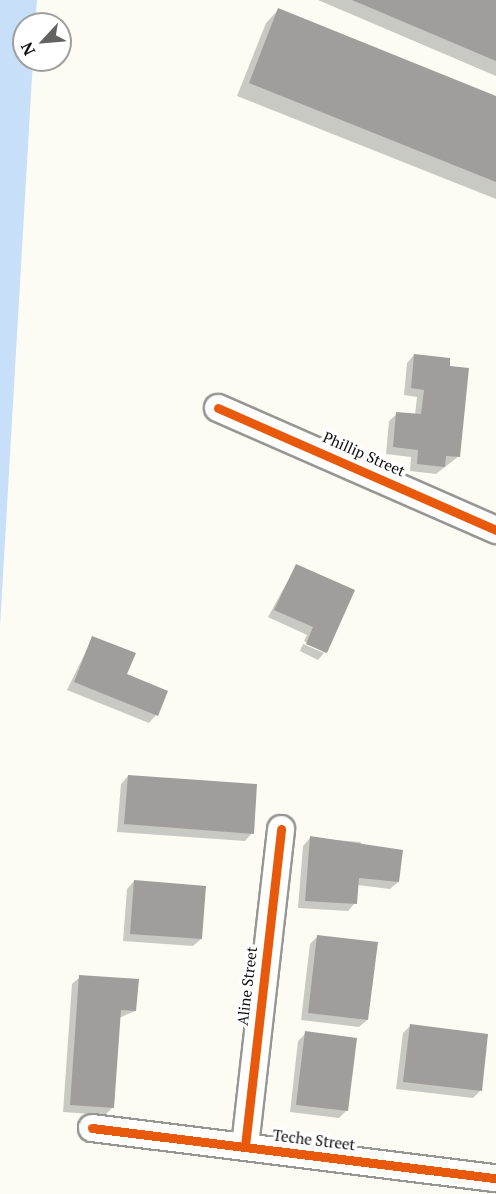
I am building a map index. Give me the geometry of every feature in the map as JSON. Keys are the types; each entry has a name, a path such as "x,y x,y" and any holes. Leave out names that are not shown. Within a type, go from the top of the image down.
{"street":[{"name":"Phillip Street","path":"218,408 496,530"},
{"name":"Aline Street","path":"246,1146 280,829"},
{"name":"Teche Street","path":"92,1128 496,1178"}],"water":[{"path":"0,0 37,0 36,12 12,12 12,72 32,72 0,627"}],"building":[{"path":"352,0 496,0 496,61"},
{"path":"278,8 496,96 496,182 249,83"},
{"path":"414,354 450,358 450,366 469,368 460,457 446,456 445,467 417,464 418,450 393,447 396,412 421,414 424,390 411,388"},
{"path":"296,564 355,590 327,653 306,644 313,627 274,610"},
{"path":"92,636 136,653 127,674 168,691 158,716 74,682"},
{"path":"128,775 257,784 254,834 124,824"},
{"path":"310,836 403,850 399,882 359,878 357,904 305,901"},
{"path":"134,880 206,886 202,939 130,934"},
{"path":"317,935 378,942 368,1020 308,1013"},
{"path":"79,975 139,979 136,1011 121,1010 114,1108 70,1105"},
{"path":"410,1024 488,1034 482,1091 403,1082"},
{"path":"305,1031 357,1038 348,1111 296,1105"}],"cycle path":[{"path":"218,408 496,530"},
{"path":"245,1146 281,829"},
{"path":"92,1128 496,1178"}]}
